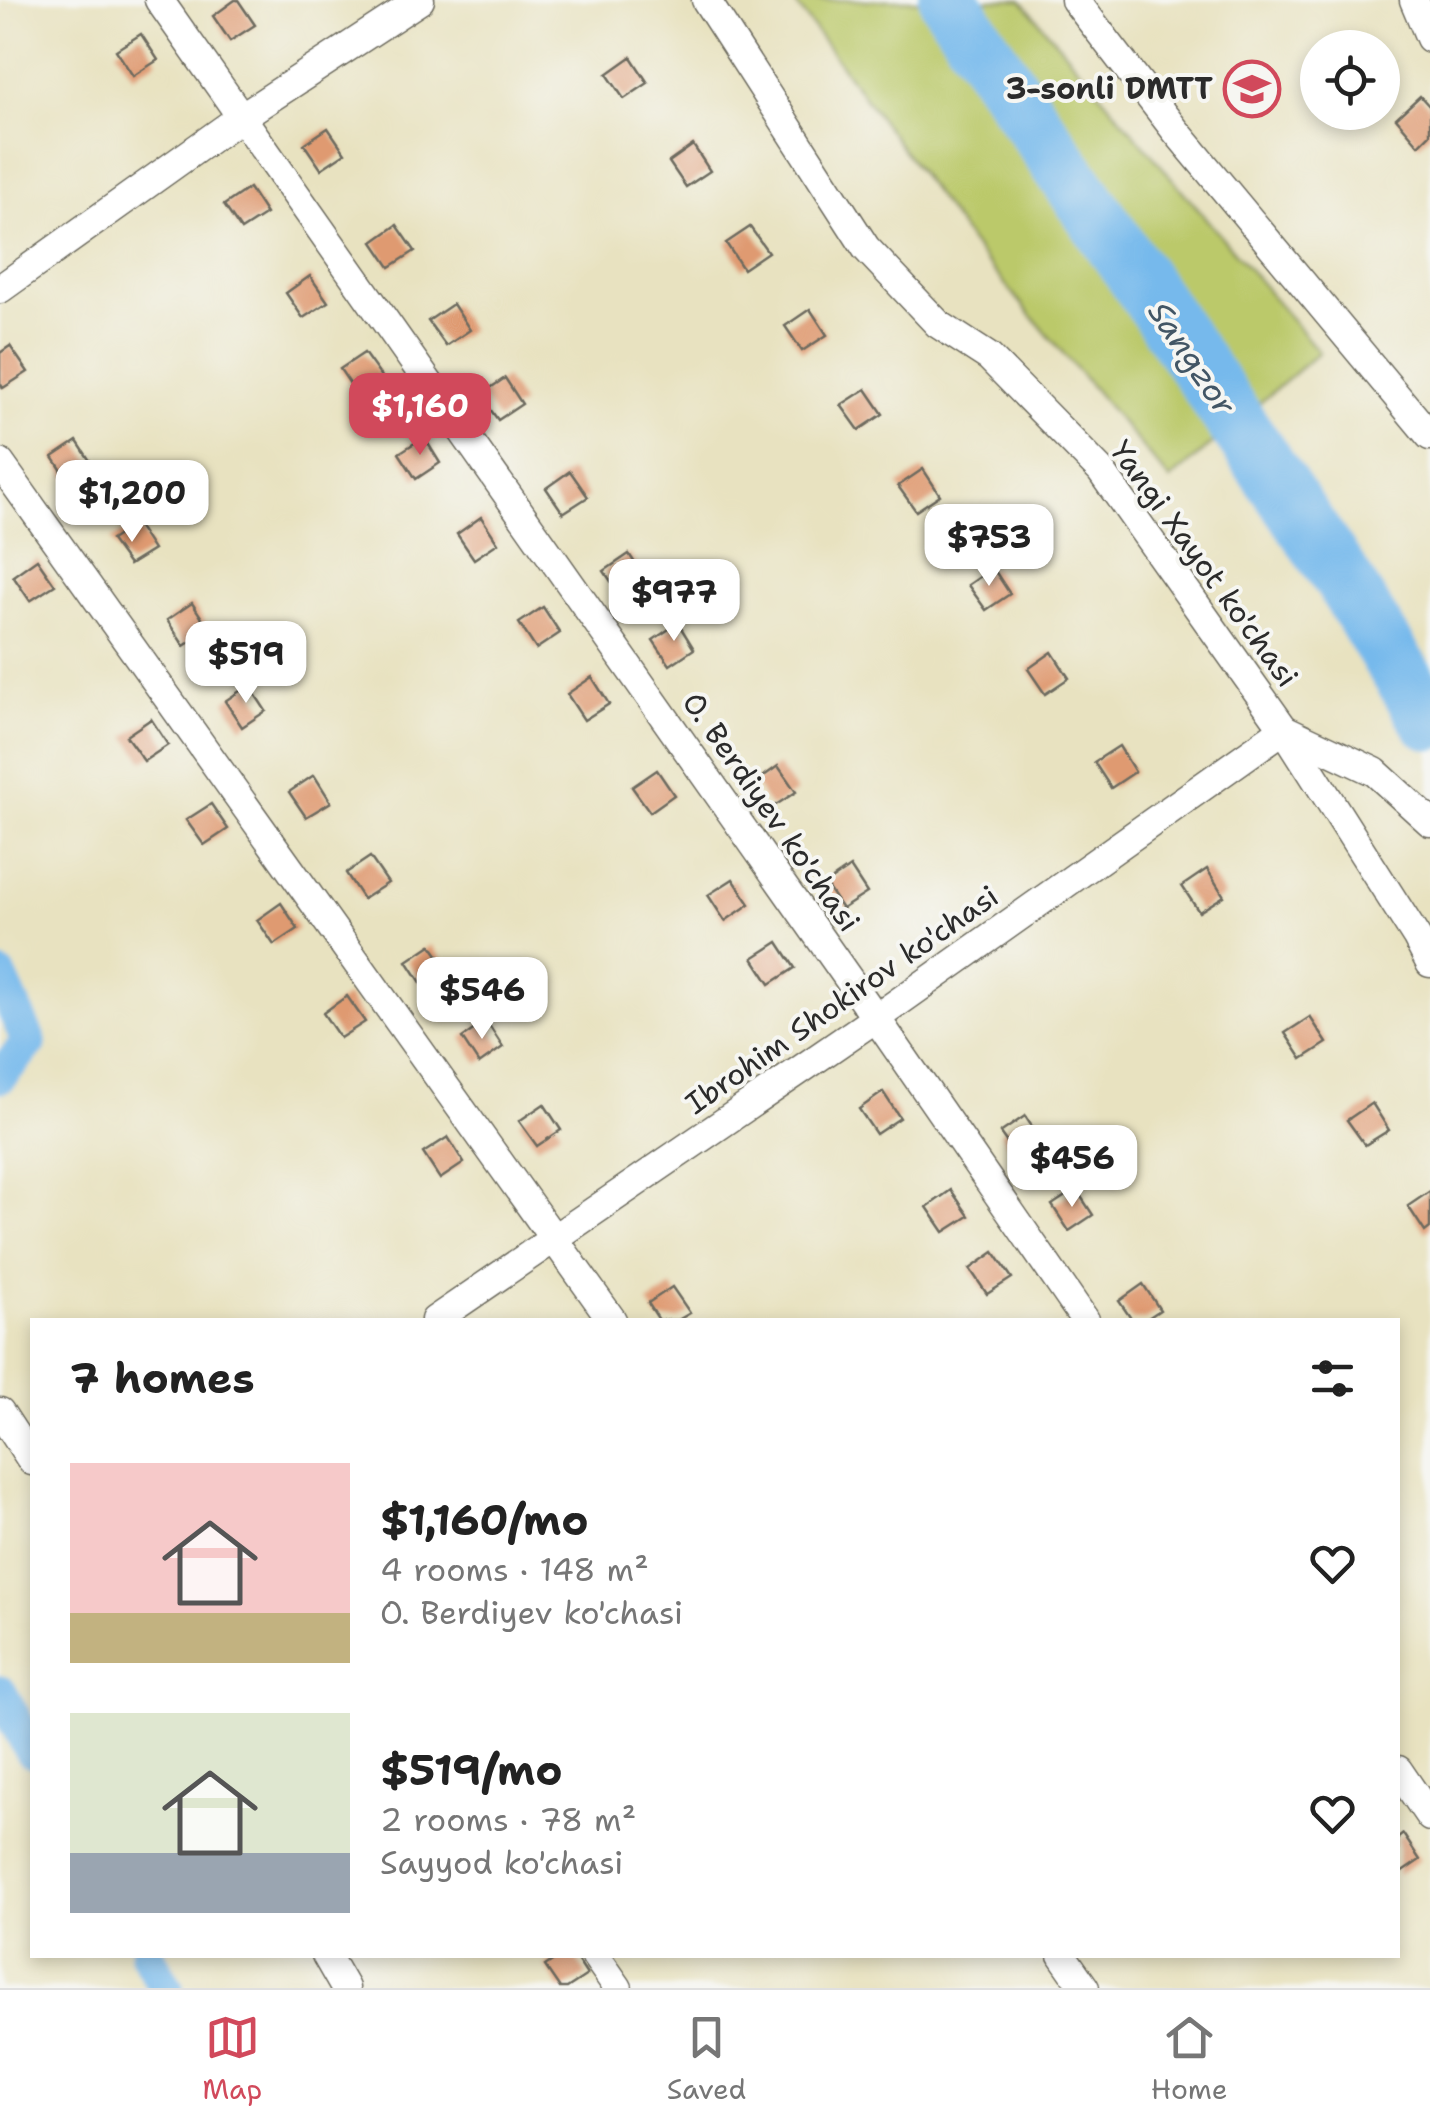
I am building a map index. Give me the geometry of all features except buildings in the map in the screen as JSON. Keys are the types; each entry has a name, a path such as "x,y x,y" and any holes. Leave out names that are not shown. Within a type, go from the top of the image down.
{"street":[{"name":"O. Berdiyev ko'chasi","path":"159,0 1085,1318"},
{"path":"0,288 241,116 420,0"},
{"name":"Yangi Xayot ko'chasi","path":"706,0 866,248 938,324 989,357 1101,471 1284,730 1430,963"},
{"path":"1075,0 1175,130 1430,436"},
{"path":"1414,0 1430,38"},
{"path":"0,463 611,1318"},
{"path":"1284,730 1375,772 1430,822"},
{"name":"Ibrohim Shokirov ko'chasi","path":"438,1318 876,1018 1284,730"},
{"path":"0,1412 30,1458"},
{"path":"1400,1773 1430,1817"},
{"path":"328,1958 345,1988"},
{"path":"596,1958 618,1988"},
{"path":"1064,1958 1085,1988"}],"green space":[{"path":"793,0 1021,0 1319,352 1170,480 977,251"}],"waterway":[{"name":"Sangzor","path":"949,0 1341,577 1430,720"},
{"path":"0,977 29,1042 0,1076"},
{"path":"0,1693 30,1747"},
{"path":"149,1958 166,1988"}],"place":[{"name":"3-sonli DMTT","path":"1252,89"}]}
